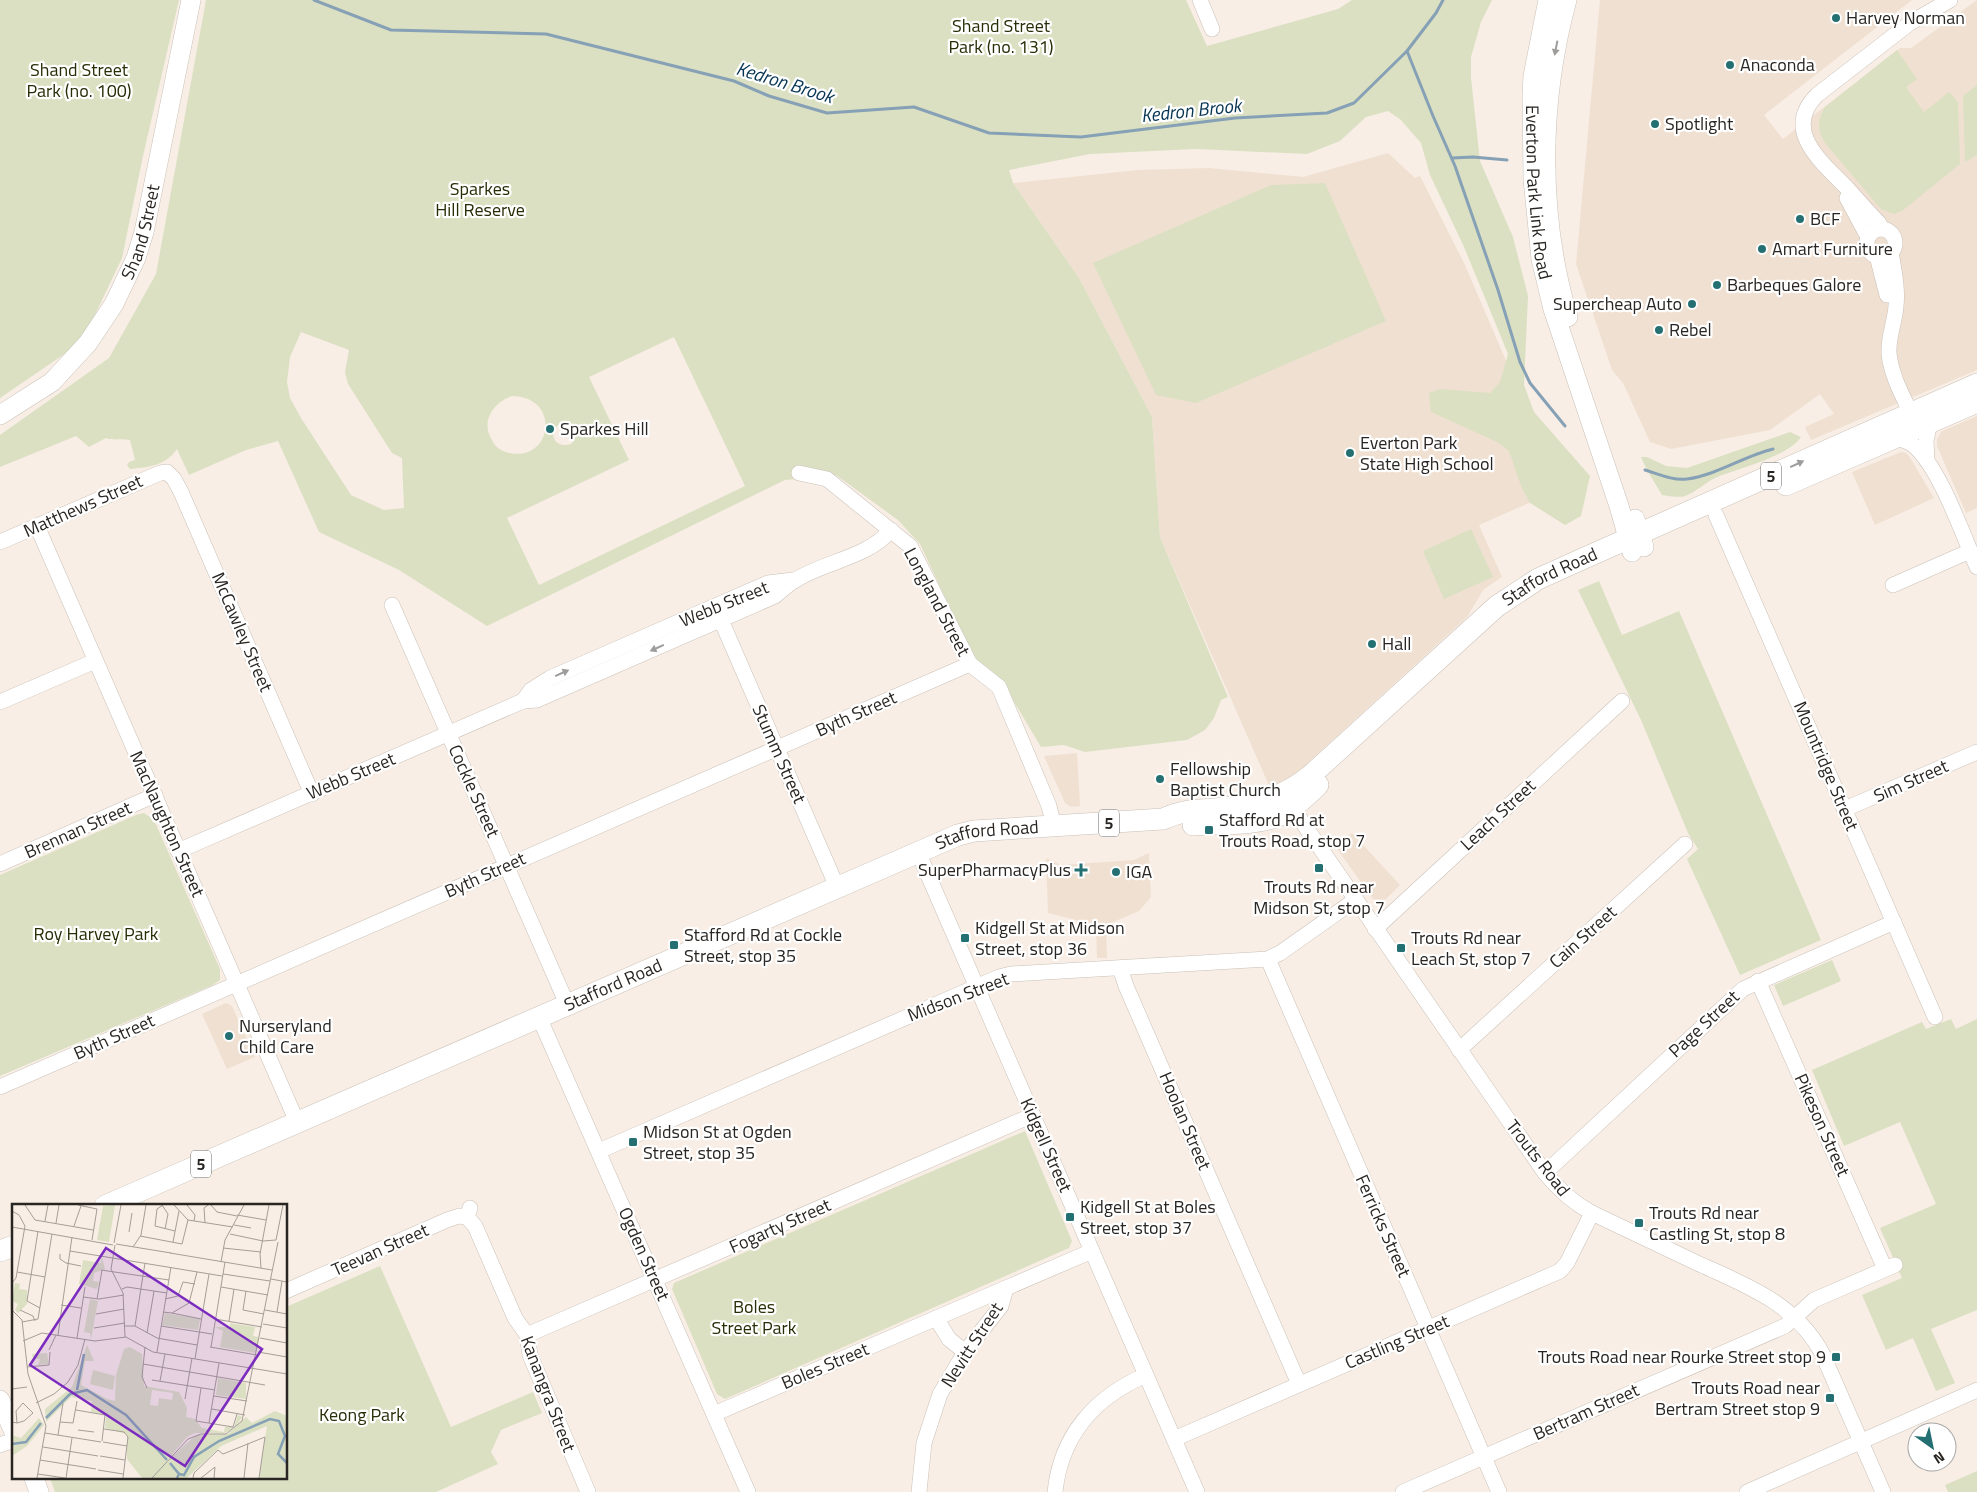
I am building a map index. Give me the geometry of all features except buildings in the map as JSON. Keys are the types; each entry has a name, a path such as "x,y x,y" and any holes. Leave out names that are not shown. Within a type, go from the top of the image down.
{"highway":[{"name":"Stafford Road","path":"1636,543 1716,515 1911,425 1977,384"},
{"name":"Stafford Road","path":"110,1204 948,839 974,831 1164,819 1178,825 1253,821 1278,816 1288,801 1501,619 1546,590 1636,543 1911,425 1977,402"},
{"path":"0,1252 12,1247"}],"main road":[{"name":"Shand Street","path":"0,415 52,382 88,343 114,304 132,265 144,232 191,0"},
{"name":"Everton Park Link Road","path":"1548,0 1533,76 1532,95 1533,179 1538,245 1545,283 1616,497 1636,543"},
{"name":"Everton Park Link Road","path":"1567,0 1555,52 1547,122 1546,186 1552,242 1571,326 1636,543"},
{"path":"7,1408 12,1425"},
{"path":"35,1480 39,1492"}],"street":[{"path":"1200,0 1212,29"},
{"path":"1921,16 1933,0"},
{"path":"1884,254 1868,250 1868,237 1856,213 1832,174 1809,145 1804,134 1803,117 1809,102 1857,63 1921,16 1950,0"},
{"path":"1832,174 1846,187 1882,229"},
{"path":"1868,237 1874,231 1882,229 1887,230 1893,236 1894,244 1884,254 1887,315 1882,351 1885,371 1911,425 1926,441 1927,461"},
{"path":"1911,425 1913,445 1927,461 1944,493 1977,567"},
{"name":"Matthews Street","path":"0,542 160,473 167,472"},
{"name":"McCawley Street","path":"167,472 174,479 181,492 312,794"},
{"name":"Longland Street","path":"799,472 827,479 910,546 970,664 999,687 1048,806 1054,826"},
{"name":"Mountridge Street","path":"1716,515 1935,1017"},
{"name":"MacNaughton Street","path":"37,526 297,1122"},
{"name":"Webb Street","path":"523,701 531,690 550,678 768,583 794,580 866,550 884,538 891,530"},
{"path":"1893,585 1970,551"},
{"name":"Webb Street","path":"178,851 523,701 537,700 721,620 775,596 794,580"},
{"name":"Cockle Street","path":"392,605 567,1004"},
{"name":"Stumm Street","path":"721,620 837,887"},
{"path":"0,702 95,661"},
{"name":"Byth Street","path":"0,1087 970,664"},
{"name":"Leach Street","path":"1375,929 1622,701"},
{"name":"Sim Street","path":"1845,809 1977,752"},
{"name":"Brennan Street","path":"0,864 155,796"},
{"name":"Trouts Road","path":"1288,801 1545,1173 1567,1197 1592,1213 1769,1297 1795,1317 1811,1335 1822,1353 1883,1492"},
{"name":"Cain Street","path":"1459,1050 1685,844"},
{"name":"Kidgell Street","path":"918,852 1197,1492"},
{"path":"1268,960 1355,900"},
{"name":"Page Street","path":"1545,1173 1737,994 1758,981 1894,922"},
{"name":"Midson Street","path":"599,1151 999,977 1011,974 1268,960"},
{"name":"Ferricks Street","path":"1268,960 1499,1492"},
{"name":"Hoolan Street","path":"1120,968 1126,986 1299,1384"},
{"name":"Pikeson Street","path":"1758,981 1890,1267"},
{"name":"Ogden Street","path":"539,1017 748,1492"},
{"name":"Fogarty Street","path":"527,1335 1033,1115"},
{"name":"Teevan Street","path":"288,1290 469,1212"},
{"name":"Kanangra Street","path":"469,1212 516,1320 527,1335 530,1355 588,1492"},
{"name":"Castling Street","path":"1174,1439 1560,1270 1567,1263 1592,1213"},
{"name":"Nevitt Street","path":"919,1492 924,1443 940,1394 965,1352 998,1311 1006,1288 1092,1251"},
{"name":"Bertram Street","path":"1403,1492 1785,1326 1814,1300 1890,1267"},
{"name":"Boles Street","path":"714,1414 1006,1288"},
{"path":"936,1318 949,1339 965,1352"},
{"path":"1055,1492 1063,1456 1074,1434 1085,1418 1108,1396 1126,1384 1146,1375"},
{"path":"1746,1492 1977,1390"},
{"path":"0,1445 12,1441"}],"shaded area":[{"path":"1600,0 1912,0 1764,115 1783,139 1900,48 1911,48 1977,0 1977,370 1811,440 1805,427 1834,414 1820,394 1770,430 1671,449 1650,442 1623,383 1612,370 1576,264"},
{"name":"Everton Park State High School","path":"1388,153 1415,178 1420,176 1465,265 1561,489 1479,525 1502,577 1484,589 1467,617 1301,769 1281,785 1271,790 1160,537 1152,417 1079,278 1013,183 1138,170 1209,168 1303,177"},
{"path":"1977,416 1977,508 1966,513 1937,446 1937,439 1942,431"},
{"path":"1901,452 1909,456 1934,498 1875,525 1852,472"},
{"path":"1077,753 1080,806 1071,807 1065,803 1044,756"},
{"path":"1352,833 1400,885 1383,902 1373,899 1335,846"},
{"path":"1149,853 1151,897 1139,911 1106,925 1107,958 1097,958 1096,925 1048,913 1046,858 1061,865 1134,860"},
{"name":"Nurseryland Child Care","path":"226,1003 232,1006 255,1057 227,1069 202,1014"}],"green space":[{"name":"Shand Street Park (no. 100)","path":"0,0 179,0 122,258 82,342 0,398"},
{"name":"Sparkes Hill Reserve","path":"206,0 1186,0 1207,46 1338,9 1352,0 1492,0 1481,22 1471,57 1471,78 1480,161 1513,237 1528,296 1524,385 1534,412 1590,476 1581,516 1565,525 1530,503 1521,486 1509,451 1497,442 1431,412 1429,393 1440,389 1490,393 1500,382 1508,354 1464,247 1430,175 1421,143 1401,120 1388,111 1366,117 1340,141 1307,154 1196,149 1090,154 1009,170 1013,183 1079,278 1152,417 1160,537 1228,697 1221,700 1214,718 1205,730 1187,740 1085,752 1064,745 1041,747 1004,685 972,655 920,544 898,520 836,475 785,480 487,626 399,570 319,532 278,441 246,450 189,475 177,449 167,459 156,465 130,469 127,465 135,460 130,440 106,438 89,447 76,436 0,467 0,435 109,358 156,274","holes":["301,332 349,350 345,372 348,384 392,453 402,458 404,508 384,510 351,495 290,398 287,382 290,357","674,337 745,486 539,585 507,518 629,460 589,377","512,396 528,399 539,407 544,417 546,428 542,439 535,448 524,453 510,453 493,443 489,433 488,419 495,408 505,399","564,422 572,425 576,430 574,441 567,445 559,444 553,436 554,428"]},
{"path":"1897,50 1917,79 1906,87 1924,112 1949,92 1958,102 1960,164 1902,211 1894,214 1881,209 1825,143 1820,134 1819,125 1820,116 1825,107"},
{"path":"1977,85 1977,155 1965,162 1963,96"},
{"path":"1325,183 1386,321 1196,403 1156,395 1093,263 1271,185"},
{"path":"1790,432 1801,437 1784,451 1761,462 1715,478 1683,497 1662,495 1641,457 1647,457 1666,466 1687,468"},
{"path":"1471,529 1493,577 1444,599 1423,551"},
{"path":"1599,581 1622,635 1679,611 1821,940 1740,975 1687,859 1698,849 1688,833 1641,720 1578,590"},
{"name":"Roy Harvey Park","path":"144,813 154,820 220,969 220,980 213,985 0,1076 0,875"},
{"path":"1832,960 1841,981 1783,1006 1774,985"},
{"path":"1951,1019 1956,1029 1977,1019 1977,1310 1931,1329 1955,1383 1936,1391 1913,1338 1886,1350 1862,1295 1902,1278 1880,1228 1936,1204 1900,1122 1844,1146 1812,1070 1922,1022 1926,1029"},
{"name":"Boles Street Park","path":"1025,1131 1072,1241 1069,1248 725,1399 717,1394 672,1289 674,1283"},
{"name":"Keong Park","path":"380,1266 451,1427 533,1392 542,1413 501,1430 491,1452 498,1464 436,1492 55,1492 51,1480 288,1480 288,1306"},
{"path":"1977,1471 1977,1492 1948,1492 1945,1485"}],"waterway":[{"name":"Kedron Brook","path":"314,0 391,30 546,34 734,81 769,96 827,113 914,107 989,133 1081,137 1235,118 1327,113 1354,103 1407,51 1436,13 1443,0"},
{"path":"1407,51 1455,166 1498,290 1520,362 1530,383 1565,426"},
{"path":"1452,158 1473,157 1507,160"},
{"path":"1645,470 1671,478 1687,479 1709,474 1773,449"}],"place":[{"name":"Harvey Norman","path":"1836,18"},
{"name":"Anaconda","path":"1730,65"},
{"name":"Spotlight","path":"1655,124"},
{"name":"BCF","path":"1800,219"},
{"name":"Amart Furniture","path":"1762,249"},
{"name":"Barbeques Galore","path":"1717,285"},
{"name":"Supercheap Auto","path":"1692,304"},
{"name":"Rebel","path":"1659,330"},
{"name":"Sparkes Hill","path":"550,429"},
{"name":"Everton Park State High School","path":"1350,453"},
{"name":"Hall","path":"1372,644"},
{"name":"Fellowship Baptist Church","path":"1160,779"},
{"name":"Stafford Rd at Trouts Road, stop 7","path":"1209,830"},
{"name":"Trouts Rd near Midson St, stop 7","path":"1319,868"},
{"name":"SuperPharmacyPlus","path":"1081,870"},
{"name":"IGA","path":"1116,872"},
{"name":"Kidgell St at Midson Street, stop 36","path":"965,938"},
{"name":"Stafford Rd at Cockle Street, stop 35","path":"674,945"},
{"name":"Trouts Rd near Leach St, stop 7","path":"1401,948"},
{"name":"Nurseryland Child Care","path":"229,1036"},
{"name":"Midson St at Ogden Street, stop 35","path":"633,1142"},
{"name":"Kidgell St at Boles Street, stop 37","path":"1070,1217"},
{"name":"Trouts Rd near Castling St, stop 8","path":"1639,1223"},
{"name":"Trouts Road near Rourke Street stop 9","path":"1836,1357"},
{"name":"Trouts Road near Bertram Street stop 9","path":"1830,1398"}],"park label":[{"name":"Shand Street Park (no. 131)","path":"1001,36"}]}
